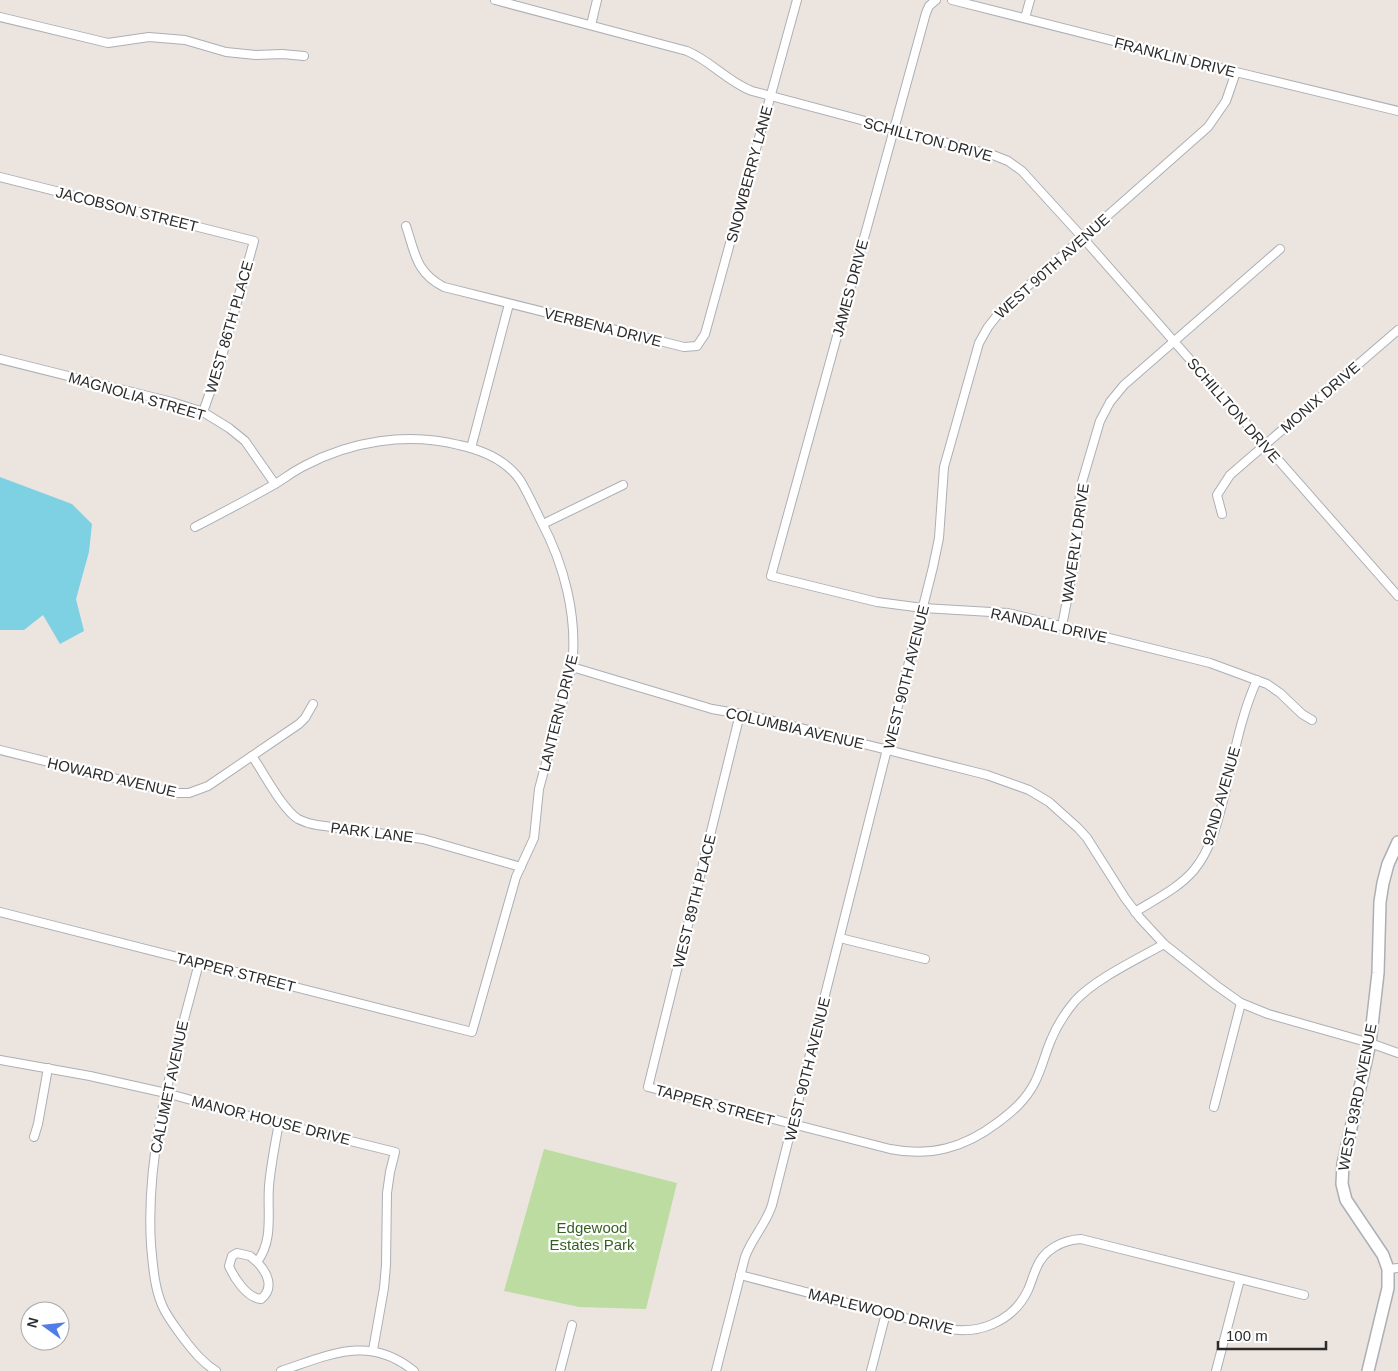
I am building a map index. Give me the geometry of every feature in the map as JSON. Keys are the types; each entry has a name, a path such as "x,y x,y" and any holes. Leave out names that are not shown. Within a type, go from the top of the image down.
{"street":[{"name":"SCHILLTON DRIVE","path":"495,0 687,51 703,59 737,84 770,97 993,155 1016,166 1028,176 1398,596"},
{"path":"591,25 597,0"},
{"name":"SNOWBERRY LANE","path":"698,346 705,334 797,0"},
{"name":"FRANKLIN DRIVE","path":"952,0 1398,111"},
{"path":"1025,18 1030,0"},
{"name":"JAMES DRIVE","path":"771,576 926,13 929,6 935,1"},
{"path":"0,17 108,43 149,37 185,40 226,52 304,56"},
{"name":"WEST 90TH AVENUE","path":"716,1371 740,1275 748,1250 764,1226 770,1212 793,1125 923,608 937,547 944,467 979,343 988,327 1003,308 1208,127 1226,101 1236,72"},
{"name":"JACOBSON STREET","path":"0,177 254,241"},
{"name":"VERBENA DRIVE","path":"406,226 417,260 427,276 450,289 684,347 698,346"},
{"name":"WEST 86TH PLACE","path":"203,412 219,367 254,241"},
{"name":"WAVERLY DRIVE","path":"1062,626 1076,554 1080,493 1098,426 1106,408 1119,390 1280,249"},
{"path":"472,448 509,304"},
{"name":"MONIX DRIVE","path":"1222,514 1217,495 1230,474 1398,331"},
{"name":"MAGNOLIA STREET","path":"0,359 203,412 230,428 245,441 275,484"},
{"name":"LANTERN DRIVE","path":"195,528 300,468 339,450 379,441 422,440 451,443 472,448 492,456 520,480 559,560 567,592 573,634 572,667 540,783 534,838 516,877 472,1032"},
{"path":"543,524 623,485"},
{"name":"RANDALL DRIVE","path":"771,576 870,600 923,608 1001,612 1210,663 1257,680 1280,693 1302,714 1312,720"},
{"name":"COLUMBIA AVENUE","path":"572,667 712,709 740,714 999,778 1029,790 1049,802 1086,838 1135,912 1164,944 1217,986 1241,1002 1268,1014 1370,1043 1398,1053"},
{"name":"92ND AVENUE","path":"1135,912 1169,890 1193,871 1211,842 1248,700 1257,680"},
{"name":"HOWARD AVENUE","path":"0,750 179,794 189,793 204,788 299,724 313,704"},
{"name":"WEST 89TH PLACE","path":"648,1087 740,714"},
{"name":"PARK LANE","path":"252,756 288,809 304,822 423,839 521,867"},
{"name":"WEST 93RD AVENUE","path":"1368,1371 1393,1269 1346,1200 1342,1184 1343,1164 1370,1043 1378,973 1380,902 1383,883 1388,864 1398,842"},
{"name":"TAPPER STREET","path":"0,912 472,1032"},
{"path":"840,938 925,959"},
{"name":"TAPPER STREET","path":"648,1087 890,1149 910,1153 936,1152 963,1144 1004,1118 1026,1096 1040,1071 1059,1023 1084,992 1164,944"},
{"name":"CALUMET AVENUE","path":"198,962 166,1093 153,1160 151,1195 152,1251 157,1291 162,1305 174,1325 201,1360 216,1371"},
{"path":"1214,1107 1241,1002"},
{"name":"MANOR HOUSE DRIVE","path":"0,1060 48,1068 166,1093 396,1152 390,1172 387,1193 384,1288 373,1350"},
{"path":"34,1137 48,1068"},
{"path":"257,1262 266,1248 269,1236 269,1184 279,1123"},
{"name":"MAPLEWOOD DRIVE","path":"740,1275 886,1313 958,1330 972,1330 989,1326 1006,1316 1021,1302 1045,1254 1062,1243 1088,1240 1304,1295"},
{"path":"237,1253 250,1256 257,1262 264,1269 269,1287 267,1294 262,1299 249,1295 229,1266 232,1256 237,1253"},
{"path":"1216,1371 1240,1279"},
{"path":"871,1371 886,1313"},
{"path":"560,1371 572,1324"},
{"path":"281,1371 342,1352 362,1349 373,1350 393,1357 414,1371"}],"green space":[{"name":"Edgewood Estates Park","path":"544,1149 677,1183 646,1309 579,1307 504,1291"}],"water":[{"path":"0,477 72,504 92,524 89,552 76,599 84,631 60,644 43,615 24,630 0,630"}]}
